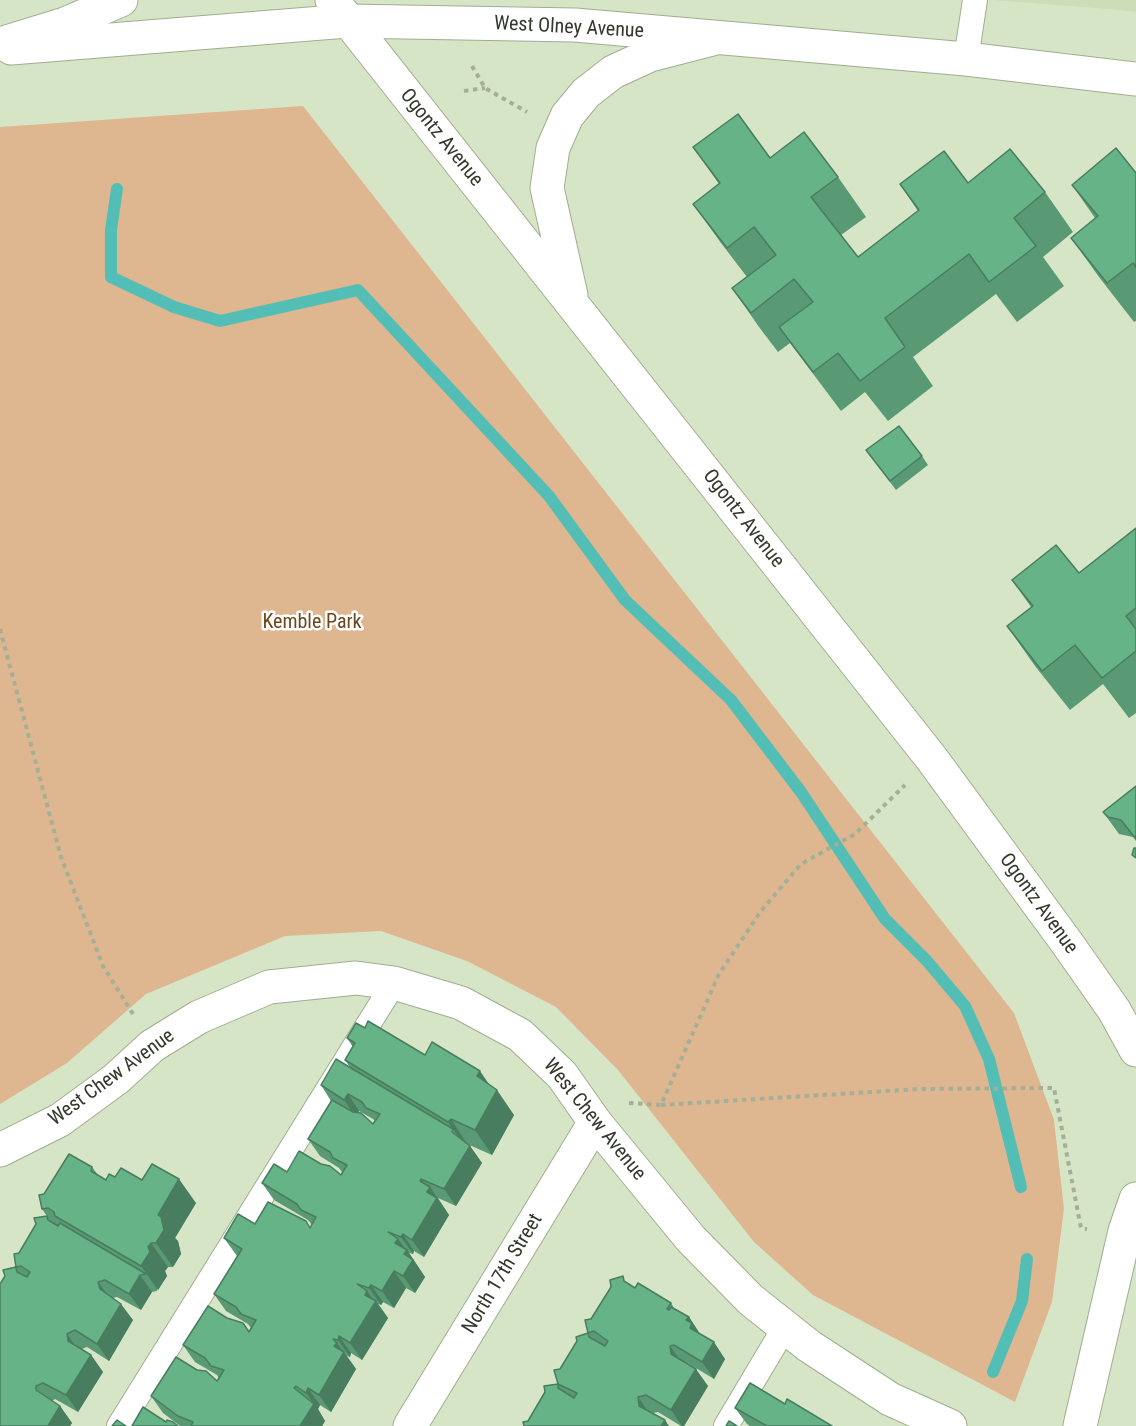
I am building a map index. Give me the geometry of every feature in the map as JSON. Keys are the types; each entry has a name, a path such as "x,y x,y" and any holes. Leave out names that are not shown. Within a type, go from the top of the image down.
{"street":[{"path":"0,44 65,24 121,0"},
{"name":"West Olney Avenue","path":"0,49 340,10 575,25 966,59 1136,79"},
{"name":"Ogontz Avenue","path":"340,10 932,759 1114,1010 1136,1050"},
{"path":"573,303 547,188 553,148 567,116 586,93 613,72 650,55 716,38"},
{"name":"West Chew Avenue","path":"0,1150 60,1120 116,1079 152,1046 199,1017 269,987 356,978 394,982 461,1003 520,1035 562,1074 587,1111 691,1239 751,1300 890,1399 950,1426"},
{"name":"North 17th Street","path":"411,1426 587,1111"},
{"path":"1080,1426 1125,1231 1136,1199"}],"lane":[{"path":"966,59 975,0"},
{"path":"119,1426 394,982"},
{"path":"726,1426 786,1327"}],"path":[{"path":"472,66 485,88 530,114"},
{"path":"464,91 485,88"},
{"path":"0,629 61,857 103,966 152,1046"},
{"path":"661,1106 719,974 760,911 801,864 855,834 932,759"},
{"path":"587,1111 948,1089 1054,1088 1081,1228 1125,1231"}],"shaded area":[{"path":"992,0 1136,0 1136,12 1109,9"}],"green space":[{"name":"Kemble Park","path":"303,106 1014,1013 1054,1120 1064,1209 1052,1302 1015,1402 813,1295 754,1242 618,1070 556,1007 467,961 381,931 285,936 146,994 67,1063 0,1104 0,127"}],"building":[{"path":"738,114 770,158 804,132 838,177 811,197 858,257 919,210 900,184 944,151 968,183 1010,149 1045,192 1014,218 1036,246 989,282 969,254 885,318 905,347 860,381 838,353 813,372 779,327 813,302 794,279 751,313 732,288 776,255 754,227 727,248 693,204 720,183 693,147"},
{"path":"1116,148 1136,173 1136,267 1133,263 1107,283 1071,238 1098,216 1072,185"},
{"path":"899,426 922,456 890,481 866,450"},
{"path":"1136,528 1136,608 1126,616 1136,629 1136,651 1102,678 1075,645 1042,671 1007,626 1033,606 1012,580 1056,545 1079,573"},
{"path":"1136,786 1136,839 1121,820 1108,817 1103,812"},
{"path":"1136,848 1136,858 1132,855"},
{"path":"368,1021 425,1055 432,1042 480,1071 477,1076 497,1090 475,1130 451,1119 448,1122 345,1060 355,1043 347,1038 356,1023 365,1028"},
{"path":"336,1059 453,1129 452,1132 470,1146 444,1189 421,1179 420,1181 430,1187 427,1192 437,1198 412,1240 403,1234 401,1237 388,1232 398,1239 395,1243 407,1250 404,1254 413,1260 403,1276 394,1271 382,1291 371,1285 369,1288 357,1284 367,1291 365,1295 376,1301 350,1343 339,1336 338,1340 333,1339 337,1343 334,1346 344,1352 319,1395 308,1388 306,1393 296,1386 294,1388 314,1404 300,1426 191,1426 193,1422 178,1416 151,1396 176,1357 197,1370 206,1371 217,1381 221,1375 224,1370 211,1366 205,1358 183,1345 208,1306 227,1318 243,1323 249,1332 256,1320 241,1314 236,1307 214,1294 242,1249 224,1238 238,1214 255,1224 268,1202 306,1221 310,1228 316,1217 301,1210 297,1204 262,1183 274,1164 287,1172 299,1151 321,1164 330,1166 341,1175 347,1165 333,1158 330,1152 308,1139 332,1100 353,1112 361,1113 373,1124 380,1114 366,1108 362,1102 348,1094 344,1100 321,1085"},
{"path":"69,1154 92,1167 91,1171 106,1180 109,1174 115,1177 121,1168 142,1180 152,1164 179,1179 158,1215 161,1217 164,1230 156,1243 151,1243 148,1247 150,1252 141,1266 55,1216 54,1212 48,1208 42,1209 39,1195 44,1194"},
{"path":"47,1216 48,1220 58,1226 60,1223 146,1274 140,1275 129,1294 105,1280 98,1282 100,1289 121,1304 97,1344 75,1330 67,1334 68,1341 91,1355 66,1395 43,1383 36,1386 36,1390 60,1406 48,1426 0,1426 0,1284 5,1276 3,1270 16,1267 14,1254 19,1253 36,1224 34,1218","holes":["21,1266 30,1272 27,1277 17,1272 16,1267"]},
{"path":"623,1276 624,1281 635,1288 638,1283 671,1303 667,1309 671,1307 689,1317 686,1320 692,1323 690,1328 714,1342 702,1362 674,1345 670,1346 671,1354 696,1369 671,1410 646,1395 638,1397 639,1406 665,1420 661,1426 524,1426 523,1422 528,1421 545,1392 544,1386 558,1384 554,1370 560,1369 577,1341 576,1337 588,1333 585,1320 591,1319 611,1287 610,1280","holes":["594,1331 608,1341 605,1346 589,1337 588,1333","558,1384 577,1393 574,1398 558,1388"]},
{"path":"750,1383 785,1404 787,1399 832,1426 767,1426 735,1408"},
{"path":"143,1407 166,1422 167,1420 173,1422 178,1426 132,1426"},
{"path":"117,1420 126,1426 112,1426"},
{"path":"729,1421 737,1426 726,1426"}],"waterway":[{"path":"117,189 111,230 111,277 174,307 220,321 358,290 549,496 625,600 731,700 801,792 885,919 927,961 965,1006 989,1059 1021,1187"},
{"path":"993,1372 1022,1301 1027,1259"}]}
